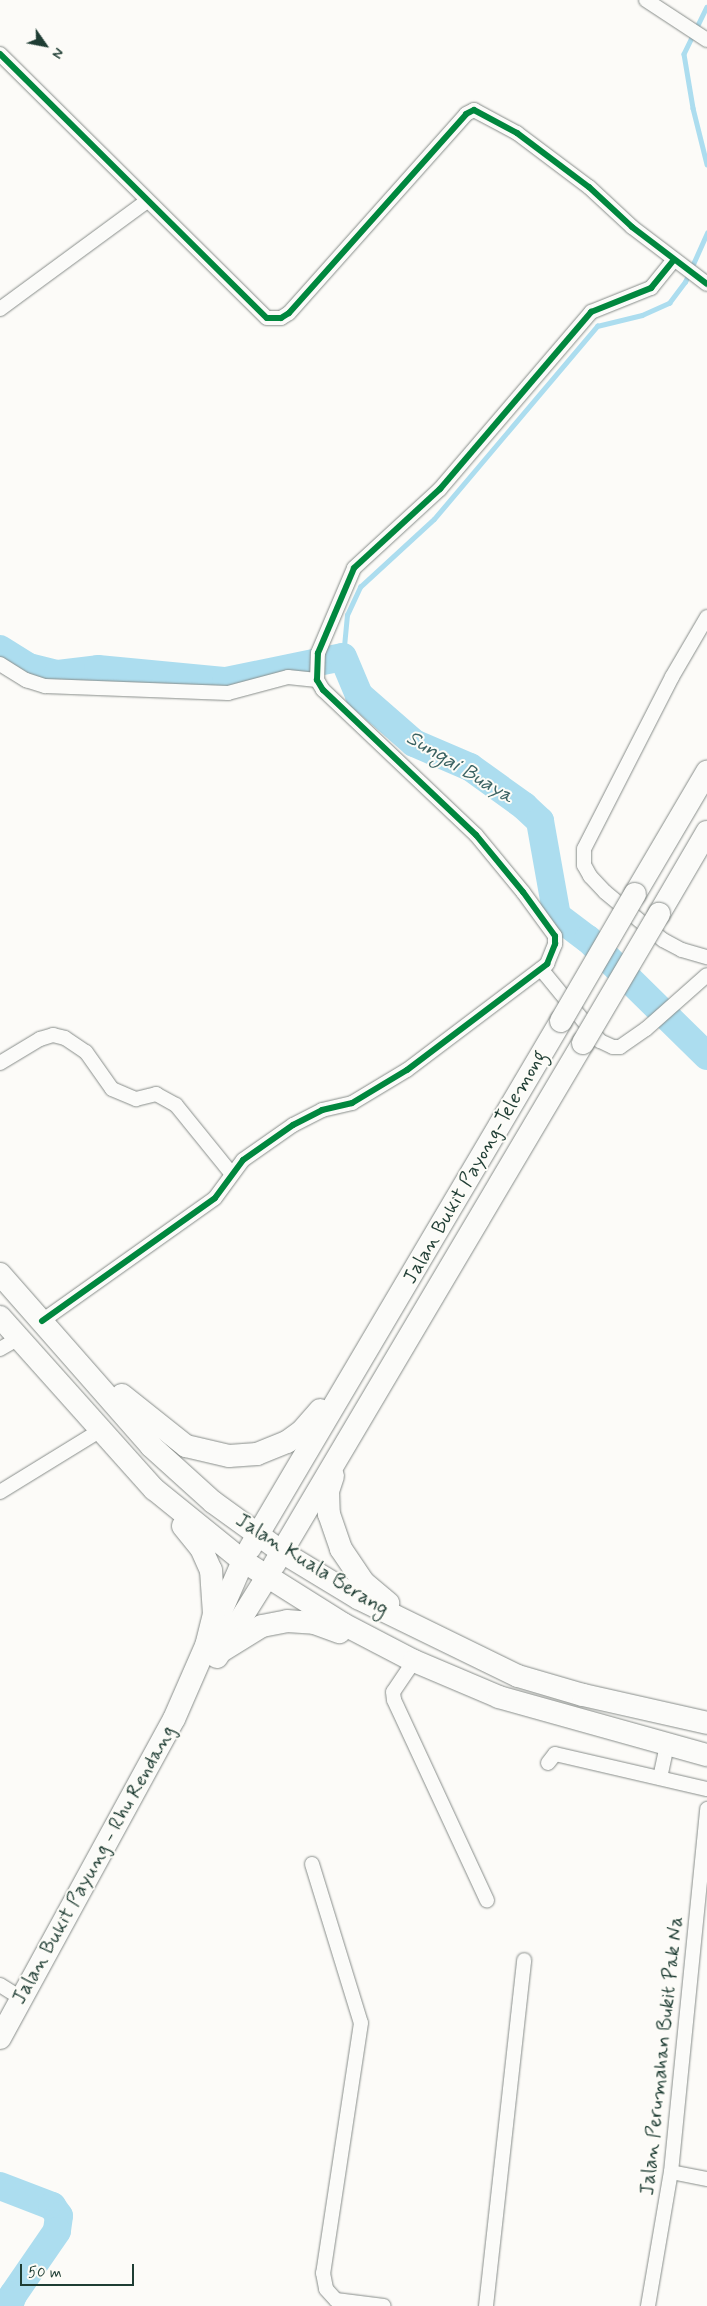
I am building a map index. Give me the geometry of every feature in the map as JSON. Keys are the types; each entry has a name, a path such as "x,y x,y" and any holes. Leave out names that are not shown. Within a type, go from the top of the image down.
{"main road":[{"name":"Jalan Bukit Payong-Telemong","path":"213,1648 243,1561 707,772"},
{"name":"Jalan Bukit Payong-Telemong","path":"213,1648 267,1577 707,832"},
{"name":"Jalan Kuala Berang","path":"0,1274 151,1446 213,1502 282,1552 358,1598 428,1634 518,1676 583,1695 707,1723"},
{"path":"65,1349 186,1446 229,1456 257,1454 287,1442 301,1432 322,1407 400,1293"},
{"name":"Jalan Kuala Berang","path":"0,1317 10,1344 99,1430 154,1489 243,1561 267,1577 343,1624 414,1662 499,1697 667,1746 707,1755"},
{"path":"339,1456 328,1491 329,1514 341,1550 363,1582 428,1634"},
{"path":"154,1489 201,1548 211,1570 214,1614 213,1648 262,1626 287,1621 314,1623 414,1662"},
{"name":"Jalan Bukit Payung - Rhu Rendang","path":"0,2038 213,1648"}],"street":[{"path":"646,0 707,40"},
{"path":"0,54 260,315 272,320 281,318 313,289 383,206 474,110 517,133 590,187 676,262 707,284"},
{"path":"0,309 147,201"},
{"path":"42,1321 215,1198 226,1187 231,1173 243,1160 293,1125 322,1110 352,1103 407,1070 541,969 552,955 554,936 523,892 476,835 323,690 316,675 318,653 354,568 440,489 591,312 652,288 676,262"},
{"path":"707,617 672,677 584,850 584,865 590,876 606,892 663,940 682,950 707,957"},
{"path":"0,664 26,680 45,686 228,693 288,677 316,675"},
{"path":"541,969 605,1045 620,1047 646,1029 707,975"},
{"path":"0,1063 40,1039 53,1034 65,1038 86,1052 112,1089 136,1099 156,1094 176,1105 231,1173"},
{"path":"0,1492 99,1430"},
{"path":"414,1662 393,1692 394,1700 487,1900"},
{"path":"660,1778 667,1746"},
{"path":"548,1763 556,1754 707,1789"},
{"name":"Jalan Perumahan Bukit Pak Na","path":"648,2306 671,2172 707,1809"},
{"path":"312,1864 361,2023 322,2273 326,2289 336,2300 384,2306"},
{"path":"486,2306 524,1960"},
{"path":"0,1985 21,1998"},
{"path":"671,2172 707,2179"}],"waterway":[{"path":"707,7 684,54 693,108 707,164"},
{"path":"343,657 347,615 360,587 434,519 597,326 642,315 669,303 685,282 707,233"},
{"name":"Sungai Buaya","path":"0,649 29,667 58,674 98,669 226,681 343,657 359,695 414,743 470,767 524,806 540,821 557,916 588,939 707,1056"},
{"path":"0,2186 52,2206 59,2216 57,2231 13,2295 9,2306"}],"cycle path":[{"path":"0,54 267,318 281,318 289,313 466,114 474,110 517,133 589,187 632,227 707,284"},
{"path":"42,1321 215,1198 243,1160 293,1125 322,1110 352,1103 407,1070 547,964 555,944 555,936 523,892 476,835 323,690 317,680 318,653 354,568 440,489 591,312 651,288 674,260"}]}
